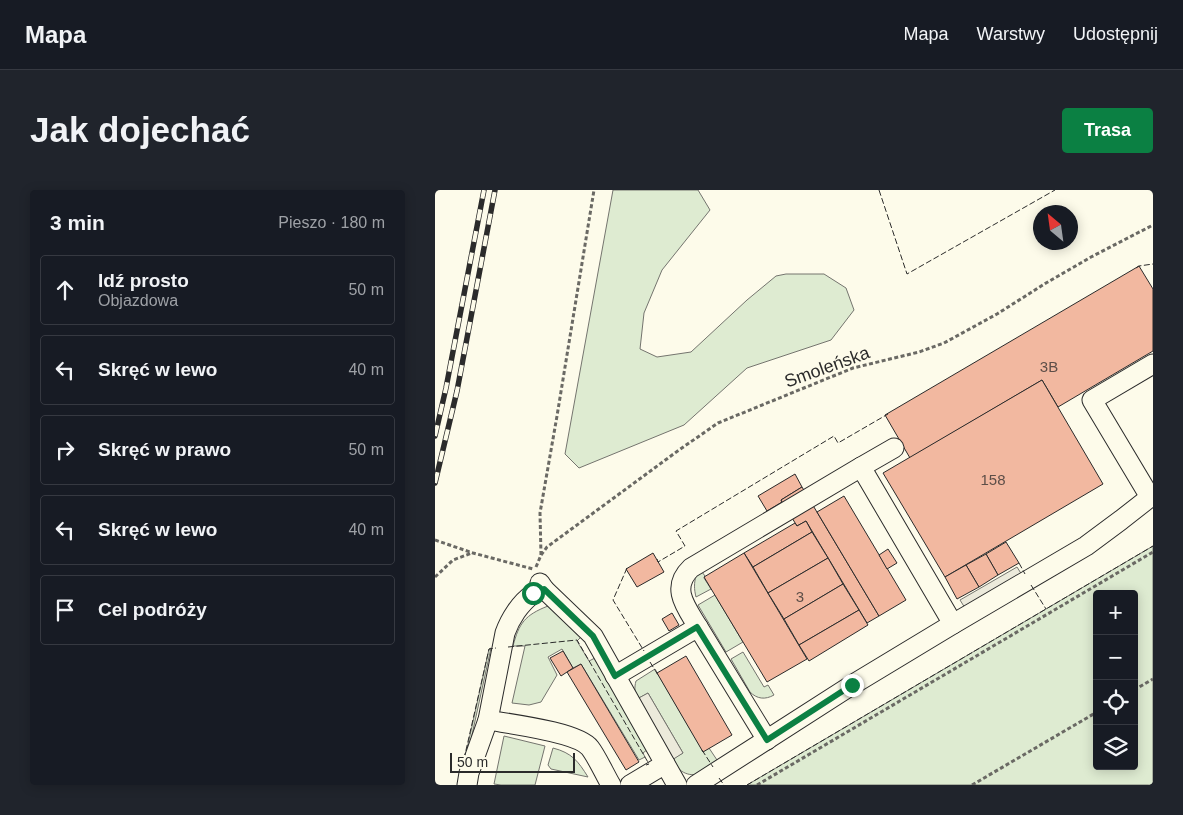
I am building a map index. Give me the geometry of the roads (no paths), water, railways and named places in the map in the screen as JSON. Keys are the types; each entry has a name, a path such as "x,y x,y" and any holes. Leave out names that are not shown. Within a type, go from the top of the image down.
{"street":[{"path":"696,785 852,685 1086,546 1151,496 1092,400 1153,364"},
{"path":"767,740 683,601 681,587 684,574 691,568 894,448"},
{"path":"861,467 953,624"},
{"path":"467,785 469,772 488,720 505,633 519,608 533,593 540,581 593,636 677,785"},
{"path":"615,676 697,627"},
{"path":"488,720 563,734 583,742 590,747 611,785"},
{"path":"630,785 665,764"}],"railway":[{"path":"435,436 484,190"},
{"path":"435,483 457,391 495,190"}]}
